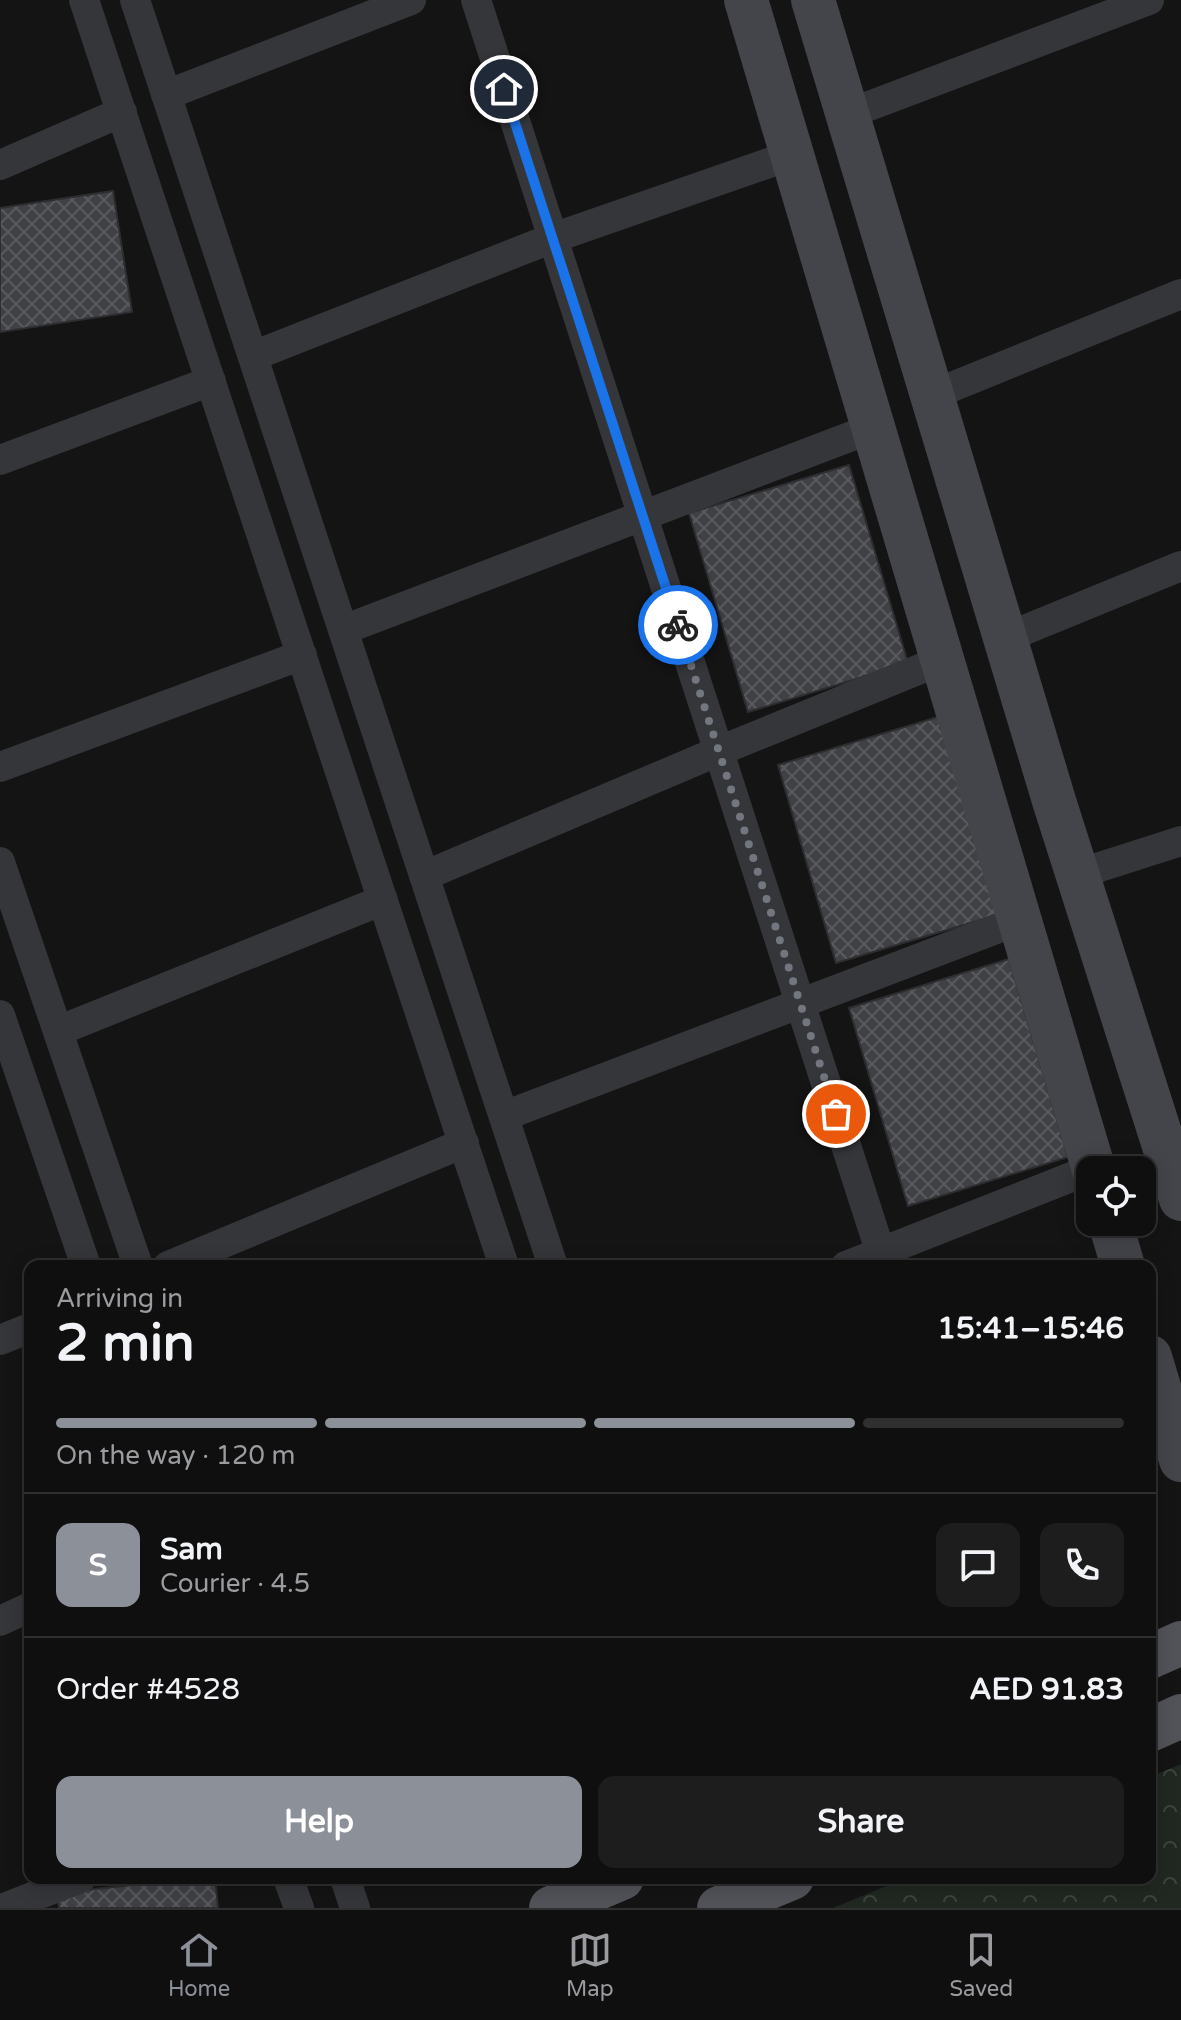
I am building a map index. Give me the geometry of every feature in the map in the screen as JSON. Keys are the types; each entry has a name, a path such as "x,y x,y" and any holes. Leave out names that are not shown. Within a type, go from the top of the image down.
{"main road":[{"path":"746,0 1090,1156"},
{"path":"813,0 1078,874 1170,1130 1181,1199"},
{"path":"1114,1236 1121,1260"},
{"path":"1156,1377 1181,1460"},
{"path":"1156,1654 1181,1643"},
{"path":"1156,1727 1181,1716"},
{"path":"551,1908 608,1884"},
{"path":"719,1908 777,1884"}],"street":[{"path":"84,0 502,1260"},
{"path":"135,0 551,1260"},
{"path":"166,95 411,0"},
{"path":"476,0 883,1259 1076,1177"},
{"path":"848,114 1149,0"},
{"path":"0,165 122,112"},
{"path":"253,356 553,238 792,155"},
{"path":"932,395 1181,294"},
{"path":"0,460 211,381"},
{"path":"343,630 873,428"},
{"path":"1005,638 1181,566"},
{"path":"0,767 302,655"},
{"path":"424,876 942,660"},
{"path":"1078,874 1181,841"},
{"path":"0,862 136,1260"},
{"path":"58,1031 383,900"},
{"path":"504,1116 1020,920"},
{"path":"2,1027 84,1260"},
{"path":"182,1260 464,1143"},
{"path":"0,1340 24,1330"},
{"path":"0,1621 24,1610"},
{"path":"4,1908 66,1884"},
{"path":"290,1884 299,1908"},
{"path":"347,1884 355,1908"}],"green space":[{"path":"1181,1764 1181,1908 833,1908 891,1884 1156,1884 1156,1774"}],"building":[{"path":"113,191 132,312 0,332 0,208"},
{"path":"849,465 908,663 748,712 689,513"},
{"path":"938,717 997,915 836,963 778,765"},
{"path":"1009,959 1068,1157 908,1206 849,1008"},
{"path":"142,1884 216,1884 218,1908 59,1908 57,1893"}],"way so far":[{"path":"678,625 836,1114"}],"route":[{"path":"504,89 678,625"}]}
